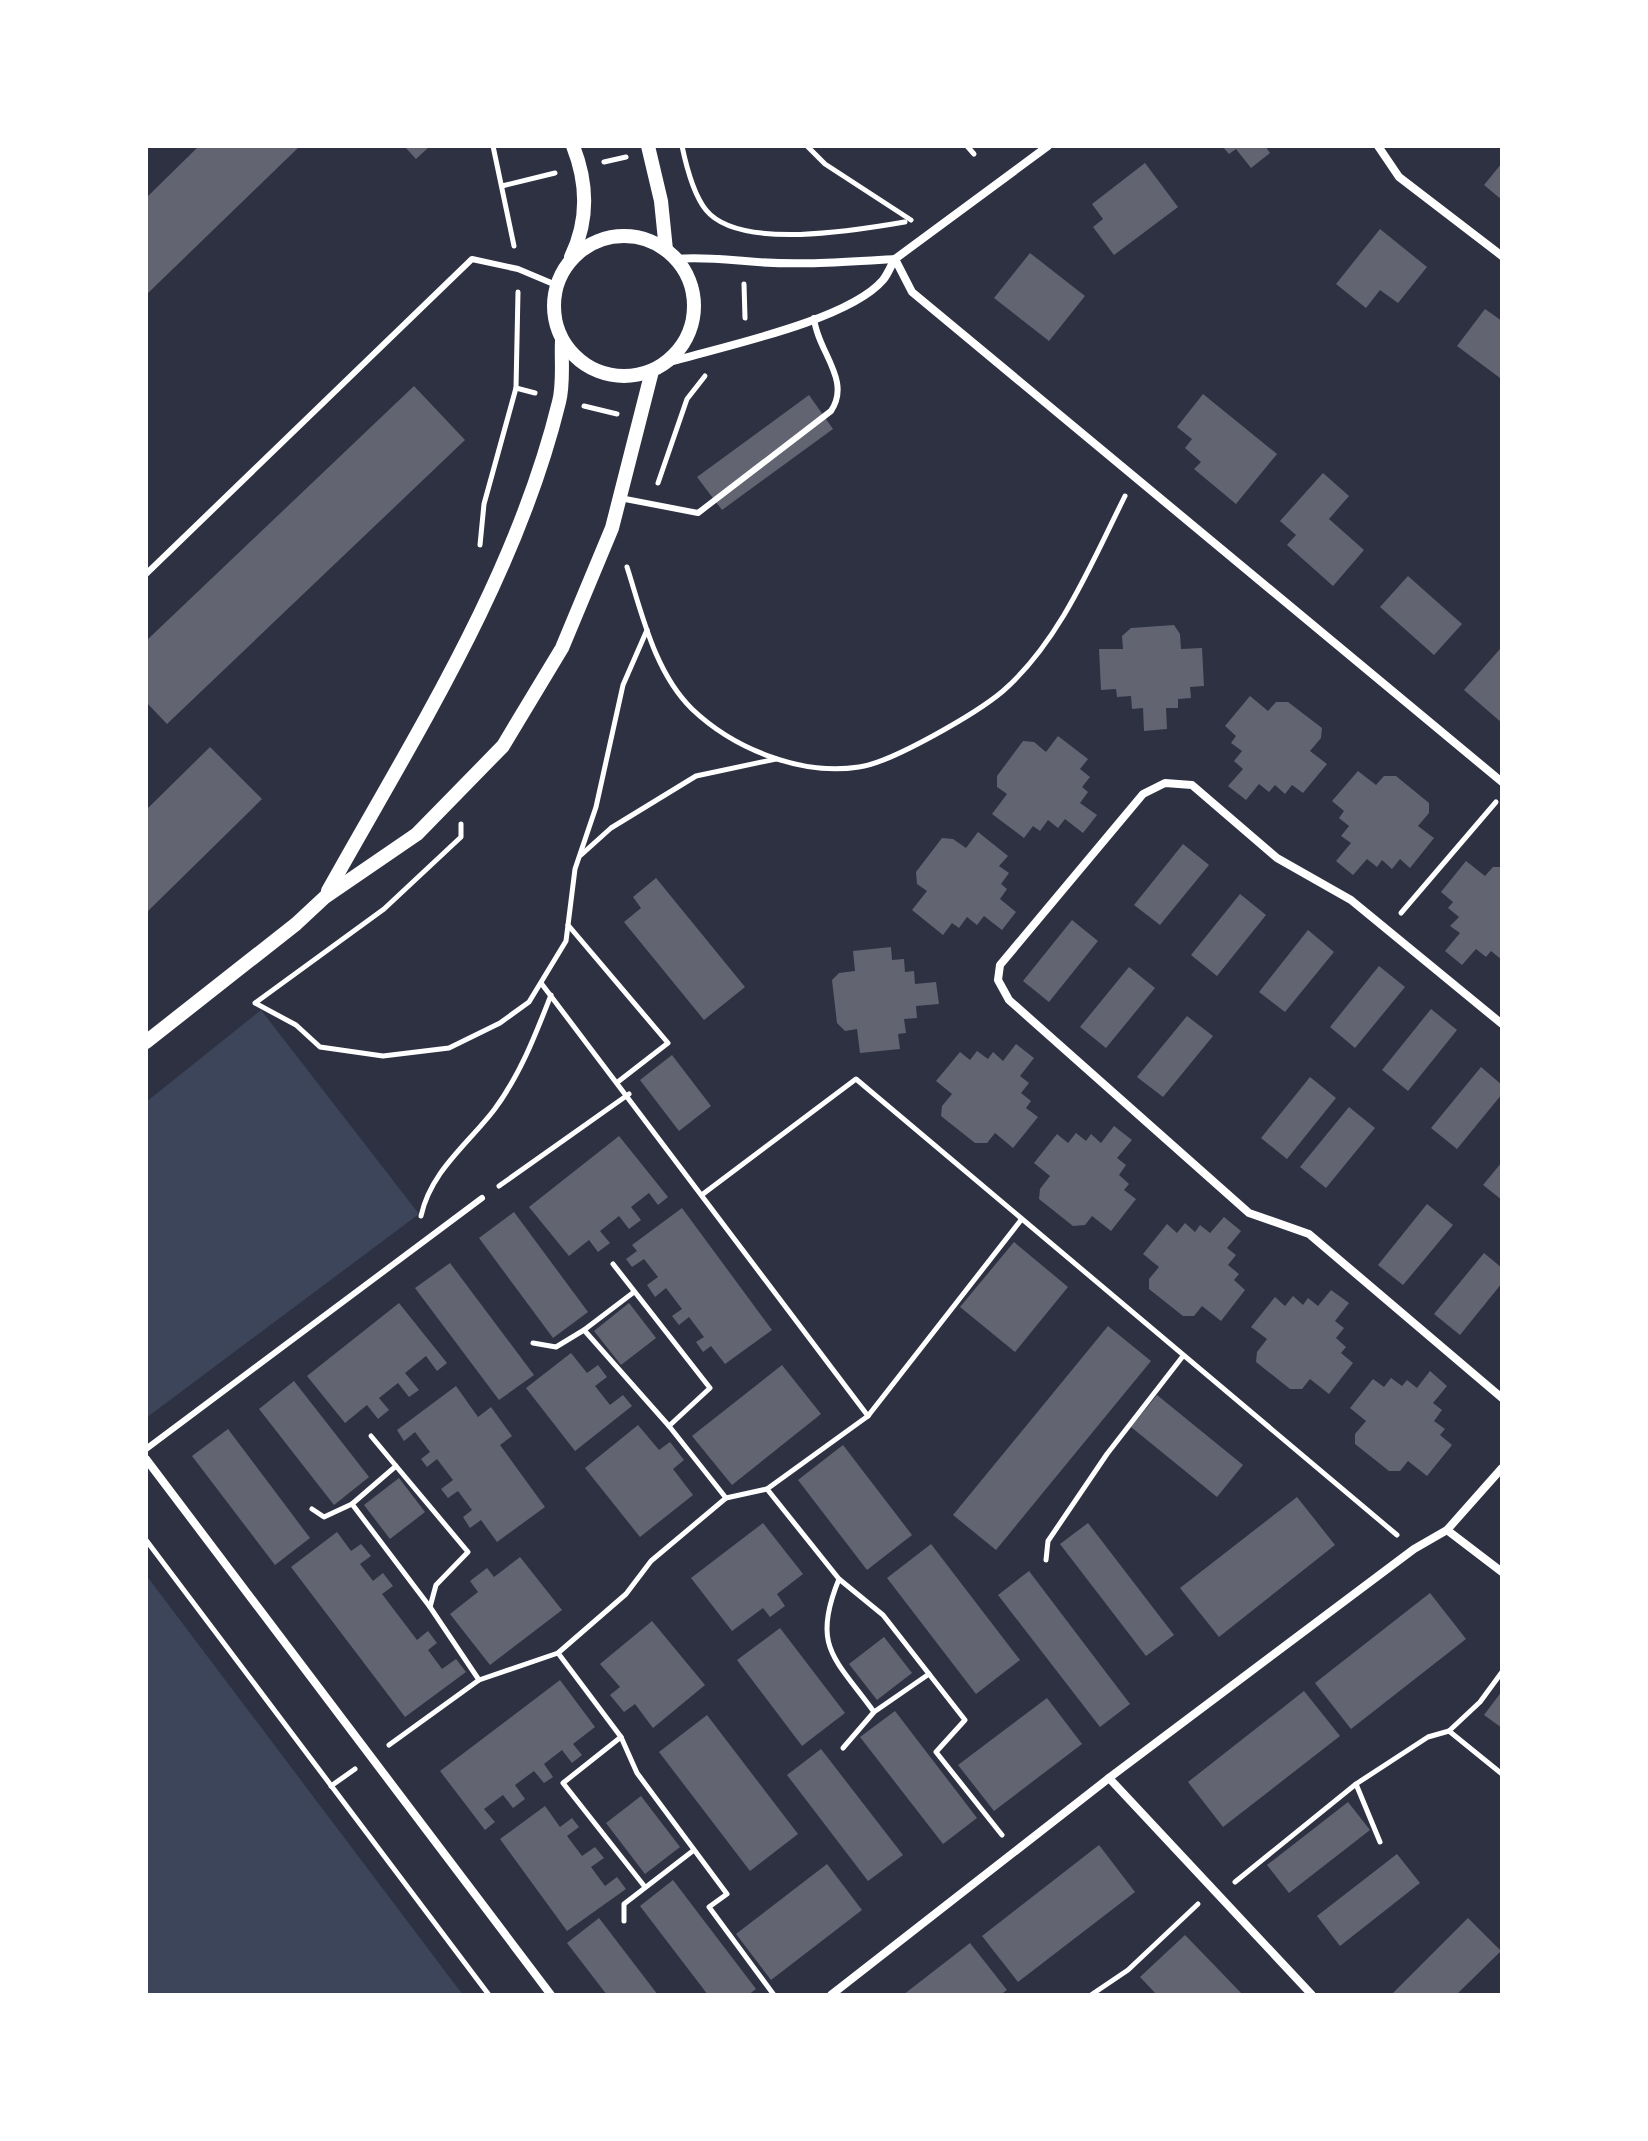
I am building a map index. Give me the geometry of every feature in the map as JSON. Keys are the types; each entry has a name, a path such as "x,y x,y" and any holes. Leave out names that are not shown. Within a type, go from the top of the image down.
{"street":[{"path":"325,897 472,630 512,544 560,400 562,341 553,314 556,285 582,235 586,213 582,167 573,146"},
{"path":"146,1042 296,924 325,897 417,834 503,746 562,648 612,528 641,420 659,367 682,346 693,313 689,279 671,254 648,146"},
{"path":"562,341 579,361 601,374 627,377 745,342 844,307 882,281 895,259 1048,146"},
{"path":"1378,146 1399,177 1502,256"},
{"path":"567,264 580,251 614,236 632,236 671,254 744,261 895,259"},
{"path":"895,259 912,292 1502,782"},
{"path":"1502,1024 1351,900 1277,858 1192,785 1165,783 1143,794 1000,965 998,980 1009,1000 1249,1213 1309,1234 1502,1398"},
{"path":"146,1459 551,1995"},
{"path":"831,1995 1109,1778 1414,1549 1447,1530 1502,1468"},
{"path":"1447,1530 1502,1572"},
{"path":"1109,1778 1312,1995"}],"lane":[{"path":"146,574 472,259 518,269 556,285"},
{"path":"620,498 698,513 831,411 840,398 839,384 815,333 814,317"},
{"path":"146,1449 482,1198"}],"path":[{"path":"480,551 484,504 516,388 518,269 493,146"},
{"path":"682,146 705,209 729,227 769,233 815,233 964,211"},
{"path":"807,146 825,164 912,220"},
{"path":"967,146 974,154"},
{"path":"516,388 676,427"},
{"path":"627,567 647,630 665,671 691,708 724,732 793,766 860,767 938,734 1003,690 1050,637 1135,476"},
{"path":"462,814 461,837 384,909 255,1003 296,1025 320,1047 383,1056 449,1048 473,1038 529,1002 566,941 579,857 596,807 623,685 647,630"},
{"path":"579,857 611,828 696,776 776,759"},
{"path":"1387,929 1502,795"},
{"path":"567,924 668,1043 619,1081"},
{"path":"541,983 629,1094 868,1416"},
{"path":"420,1245 424,1203 440,1171 494,1110 515,1077 538,1033 551,995"},
{"path":"703,1194 856,1079 1414,1549"},
{"path":"482,1198 629,1094"},
{"path":"371,1758 479,1680 558,1653 626,1594 651,1561 726,1498 767,1489 868,1416 1021,1220"},
{"path":"613,1264 710,1388 669,1426"},
{"path":"533,1343 556,1347 634,1292"},
{"path":"584,1330 669,1426 726,1498"},
{"path":"1046,1560 1048,1541 1107,1454 1183,1356"},
{"path":"371,1436 468,1552 436,1585 430,1607"},
{"path":"312,1509 324,1517 352,1504 396,1466"},
{"path":"767,1489 839,1579 883,1615 965,1720 936,1752 1015,1851"},
{"path":"352,1504 430,1607 479,1680"},
{"path":"146,1540 489,1995"},
{"path":"839,1579 825,1612 828,1647 874,1712"},
{"path":"558,1653 621,1737 637,1773 727,1894 709,1907 774,1995"},
{"path":"1091,1995 1128,1970 1216,1892 1356,1784 1428,1737 1449,1731 1480,1702 1502,1672"},
{"path":"843,1748 874,1712 929,1674"},
{"path":"1449,1731 1502,1774"},
{"path":"621,1737 563,1783 645,1887"},
{"path":"1356,1784 1380,1842"},
{"path":"624,1921 624,1904 694,1850"}],"shaded area":[{"path":"261,1010 419,1214 146,1418 146,1102"},
{"path":"146,1575 463,1995 146,1995"}],"building":[{"path":"199,146 300,146 146,295 146,198"},
{"path":"404,146 430,146 416,159"},
{"path":"1222,146 1265,146 1270,153 1251,168 1236,149 1229,154"},
{"path":"1145,163 1178,207 1114,255 1093,227 1103,219 1092,204"},
{"path":"1502,163 1502,200 1484,185"},
{"path":"1380,229 1427,267 1398,303 1380,290 1366,308 1336,284"},
{"path":"1030,253 1085,296 1049,341 994,298"},
{"path":"1485,309 1502,321 1500,378 1457,346"},
{"path":"414,386 465,440 167,724 146,702 146,641"},
{"path":"1203,394 1277,454 1236,504 1194,469 1201,462 1185,448 1192,439 1177,427"},
{"path":"809,395 833,429 722,510 697,477"},
{"path":"1323,473 1349,496 1329,519 1364,550 1333,586 1287,545 1296,535 1280,521"},
{"path":"1408,576 1462,624 1434,655 1380,607"},
{"path":"1174,625 1180,634 1181,649 1202,648 1204,686 1190,687 1191,698 1178,699 1178,708 1166,708 1167,729 1144,731 1143,708 1132,709 1131,696 1117,697 1116,689 1101,690 1099,649 1123,649 1122,636 1131,628"},
{"path":"1500,649 1502,651 1502,723 1464,690"},
{"path":"1250,696 1268,711 1276,702 1288,702 1322,728 1321,738 1310,751 1327,764 1303,793 1292,785 1285,794 1275,785 1269,792 1259,784 1246,800 1228,786 1243,769 1234,761 1242,751 1231,743 1236,736 1225,726"},
{"path":"1058,736 1088,759 1080,769 1090,777 1082,787 1088,792 1080,803 1097,815 1083,833 1065,819 1058,828 1048,820 1040,831 1033,826 1024,838 992,814 1007,794 997,787 997,776 1023,741 1034,742 1046,752"},
{"path":"210,747 262,799 146,913 146,810"},
{"path":"1358,771 1376,785 1384,776 1396,776 1429,803 1429,813 1418,826 1434,838 1410,868 1400,859 1392,869 1382,860 1377,867 1367,859 1353,875 1336,861 1351,843 1341,836 1349,826 1339,818 1344,811 1332,801"},
{"path":"978,832 1008,856 999,866 1009,873 1001,884 1007,889 1000,899 1016,912 1002,930 984,916 977,925 967,917 959,928 952,923 943,935 912,910 927,891 917,884 916,872 942,838 953,839 966,848"},
{"path":"1183,844 1209,865 1160,925 1134,905"},
{"path":"1466,861 1485,876 1493,867 1502,867 1502,960 1491,951 1486,957 1476,949 1462,965 1445,951 1460,933 1450,926 1459,917 1448,908 1453,902 1441,892"},
{"path":"656,878 745,987 704,1020 624,922 641,908 633,897"},
{"path":"1240,894 1266,915 1217,976 1191,955"},
{"path":"1072,920 1098,941 1049,1002 1023,981"},
{"path":"1308,930 1334,952 1285,1012 1259,992"},
{"path":"891,947 892,960 904,959 905,972 914,971 915,984 936,982 939,1004 916,1006 917,1018 904,1019 906,1033 898,1034 900,1049 860,1053 857,1029 845,1031 837,1023 832,980 839,973 855,971 853,951"},
{"path":"1379,966 1405,987 1355,1048 1330,1027"},
{"path":"1129,967 1155,988 1106,1048 1080,1027"},
{"path":"1431,1009 1457,1030 1408,1091 1382,1070"},
{"path":"1187,1016 1213,1036 1163,1097 1137,1077"},
{"path":"1016,1044 1034,1058 1020,1076 1029,1083 1021,1093 1031,1101 1026,1108 1038,1117 1013,1148 995,1133 987,1143 975,1143 941,1116 942,1106 952,1094 936,1081 960,1052 970,1060 977,1051 988,1059 993,1052 1003,1061"},
{"path":"672,1055 711,1106 679,1131 640,1080"},
{"path":"1481,1067 1502,1085 1502,1094 1457,1149 1431,1128"},
{"path":"1310,1077 1336,1098 1287,1159 1261,1138"},
{"path":"1349,1107 1375,1128 1326,1188 1300,1167"},
{"path":"1114,1126 1132,1140 1117,1158 1126,1165 1119,1175 1129,1184 1124,1190 1136,1199 1111,1231 1092,1216 1085,1225 1073,1226 1039,1199 1040,1189 1050,1176 1034,1163 1057,1134 1068,1143 1076,1133 1086,1141 1091,1134 1101,1143"},
{"path":"619,1136 668,1197 658,1205 649,1193 631,1207 641,1220 629,1229 619,1216 600,1231 610,1243 598,1252 589,1240 569,1256 529,1207"},
{"path":"1502,1162 1502,1200 1483,1185"},
{"path":"1427,1204 1453,1225 1403,1285 1378,1265"},
{"path":"682,1208 772,1330 725,1364 711,1346 703,1352 696,1342 704,1337 689,1317 679,1325 672,1316 682,1309 666,1288 655,1297 647,1285 658,1277 644,1259 632,1267 626,1259 637,1251 632,1245"},
{"path":"514,1212 588,1312 553,1338 479,1238"},
{"path":"1224,1217 1241,1231 1227,1248 1236,1255 1228,1265 1239,1274 1234,1280 1245,1290 1221,1321 1202,1306 1194,1316 1183,1316 1149,1289 1149,1279 1159,1267 1143,1254 1167,1224 1177,1233 1185,1223 1195,1232 1200,1225 1210,1233"},
{"path":"1014,1242 1068,1287 1015,1352 960,1307"},
{"path":"1484,1253 1502,1268 1502,1283 1460,1335 1434,1314"},
{"path":"450,1263 534,1375 499,1400 415,1288"},
{"path":"1331,1290 1349,1303 1335,1321 1344,1328 1336,1338 1346,1347 1341,1353 1353,1363 1329,1394 1310,1379 1302,1389 1290,1389 1256,1362 1257,1352 1267,1339 1251,1327 1275,1297 1285,1306 1293,1296 1303,1305 1308,1298 1318,1306"},
{"path":"399,1303 447,1363 437,1371 426,1356 405,1373 419,1390 409,1397 398,1383 379,1398 389,1410 378,1419 367,1405 345,1423 307,1376"},
{"path":"629,1303 656,1338 621,1365 594,1331"},
{"path":"1108,1326 1151,1361 996,1550 953,1515"},
{"path":"571,1353 587,1373 598,1365 607,1377 595,1386 610,1405 623,1395 632,1406 575,1451 526,1388"},
{"path":"782,1365 821,1414 732,1485 692,1436"},
{"path":"1430,1371 1447,1386 1433,1403 1442,1410 1434,1421 1445,1429 1440,1435 1452,1445 1427,1476 1408,1461 1400,1471 1389,1471 1355,1444 1355,1434 1366,1421 1350,1408 1373,1379 1384,1387 1391,1378 1402,1386 1407,1380 1417,1388"},
{"path":"294,1381 369,1477 334,1505 259,1409"},
{"path":"456,1386 478,1417 491,1407 512,1436 500,1445 545,1507 497,1542 481,1520 470,1528 463,1517 472,1510 458,1491 448,1498 441,1489 453,1480 437,1459 427,1467 421,1459 430,1452 415,1432 404,1441 397,1430"},
{"path":"1157,1395 1243,1465 1217,1497 1131,1427"},
{"path":"638,1425 659,1450 670,1442 684,1460 673,1469 693,1495 640,1537 585,1468"},
{"path":"228,1429 310,1538 275,1565 192,1456"},
{"path":"843,1445 912,1535 867,1570 798,1480"},
{"path":"399,1478 425,1512 390,1539 364,1505"},
{"path":"1297,1497 1335,1545 1219,1637 1180,1588"},
{"path":"763,1523 803,1574 777,1594 785,1606 770,1617 763,1608 732,1631 691,1578"},
{"path":"1088,1523 1174,1635 1146,1656 1060,1544"},
{"path":"337,1532 351,1551 361,1544 371,1556 360,1564 373,1581 383,1573 393,1586 382,1594 417,1640 428,1631 437,1643 428,1650 442,1669 456,1659 466,1672 405,1717 291,1567"},
{"path":"931,1544 1020,1660 976,1694 887,1578"},
{"path":"520,1557 562,1610 490,1665 450,1614 478,1592 470,1581 487,1568 494,1577"},
{"path":"1029,1571 1130,1704 1100,1727 998,1595"},
{"path":"1430,1593 1466,1639 1351,1729 1315,1683"},
{"path":"652,1621 705,1685 653,1728 635,1704 624,1712 610,1695 620,1687 600,1664"},
{"path":"780,1628 845,1713 802,1746 737,1660"},
{"path":"884,1637 912,1673 877,1700 849,1664"},
{"path":"560,1680 595,1727 573,1744 582,1755 572,1763 562,1750 544,1764 553,1777 544,1783 534,1771 515,1785 525,1799 513,1808 503,1795 484,1809 495,1822 485,1830 440,1771"},
{"path":"1304,1691 1340,1736 1223,1827 1188,1782"},
{"path":"1502,1691 1502,1728 1484,1715"},
{"path":"1047,1698 1082,1744 994,1811 958,1765"},
{"path":"895,1711 977,1818 943,1844 860,1737"},
{"path":"707,1715 798,1834 750,1871 659,1752"},
{"path":"821,1749 903,1855 868,1881 787,1775"},
{"path":"641,1796 680,1847 645,1874 606,1823"},
{"path":"1348,1802 1370,1830 1289,1893 1267,1865"},
{"path":"545,1806 560,1827 572,1818 579,1827 567,1836 582,1856 595,1847 604,1858 591,1867 605,1886 617,1877 626,1889 567,1931 500,1839"},
{"path":"1099,1845 1135,1892 1018,1982 982,1936"},
{"path":"1397,1854 1420,1883 1340,1946 1317,1916"},
{"path":"827,1864 862,1910 771,1980 736,1934"},
{"path":"673,1880 756,1989 748,1995 708,1995 640,1906"},
{"path":"599,1918 658,1995 607,1995 567,1943"},
{"path":"1468,1918 1501,1951 1456,1995 1391,1995"},
{"path":"1185,1935 1243,1995 1157,1995 1140,1977"},
{"path":"970,1943 1007,1990 1000,1995 903,1995"}]}
